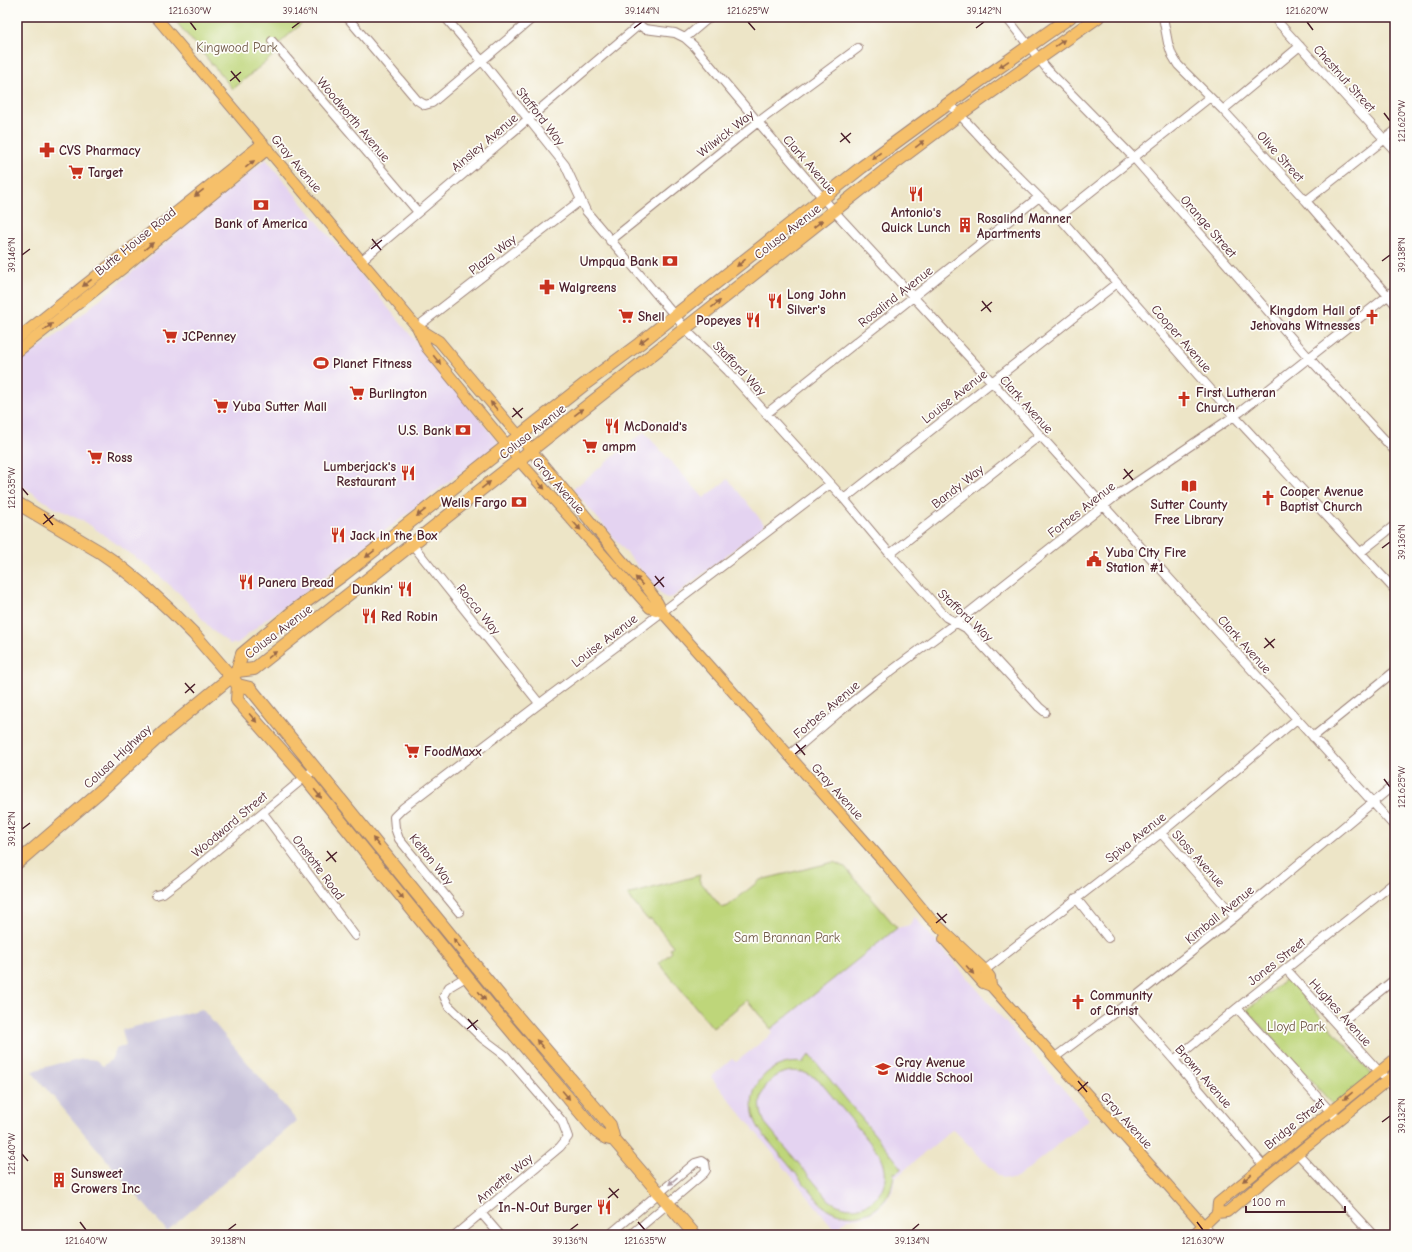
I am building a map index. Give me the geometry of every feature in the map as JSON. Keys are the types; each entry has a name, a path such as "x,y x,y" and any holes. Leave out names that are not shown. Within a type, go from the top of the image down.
{"highway":[{"name":"Colusa Avenue","path":"236,678 242,654 296,609 400,530 585,384 675,316 876,156 1070,17"},
{"name":"Colusa Avenue","path":"236,678 254,669 892,165 960,114 1098,17"},
{"path":"17,503 100,552 127,572 157,598 236,678 250,688 504,1002 610,1125 614,1140 695,1235"},
{"path":"236,678 237,700 305,777 466,977 597,1132 606,1138 614,1140"},
{"name":"Colusa Highway","path":"17,863 97,794 164,732 236,678"}],"main road":[{"name":"Gray Avenue","path":"156,17 418,327 438,341 586,514 625,565 658,602 662,612 930,918 985,970 990,977 991,986"},
{"name":"Butte House Road","path":"17,339 265,146"},
{"name":"Butte House Road","path":"17,352 122,269 265,146"},
{"name":"Gray Avenue","path":"418,327 427,348 519,460 650,608 662,612"},
{"name":"Gray Avenue","path":"930,918 930,922 982,983 991,986 1204,1226"},
{"name":"Bridge Street","path":"1194,1235 1217,1213 1218,1203 1395,1059"},
{"name":"Bridge Street","path":"1217,1213 1227,1212 1391,1077"}],"street":[{"path":"347,17 417,100 425,105 432,103 534,17"},
{"name":"Stafford Way","path":"445,17 482,61 564,165 586,211 685,328 728,371 844,499 946,617 966,628 1045,712"},
{"path":"632,17 639,25"},
{"path":"685,38 710,17"},
{"name":"Orange Street","path":"1006,17 1038,59 1134,158 1309,358 1395,451"},
{"name":"Olive Street","path":"1163,17 1168,43 1172,55 1178,65 1223,110 1306,201 1395,304"},
{"name":"Chestnut Street","path":"1277,21 1395,151"},
{"name":"Clark Avenue","path":"639,25 645,29 675,32 694,46 834,211 992,382 1039,436 1395,827"},
{"name":"Ainsley Avenue","path":"362,260 529,120 639,25"},
{"name":"Woodworth Avenue","path":"272,41 418,212"},
{"path":"1223,110 1300,46"},
{"name":"Wilwick Way","path":"610,241 758,122 858,48"},
{"path":"1059,217 1210,97"},
{"name":"Cooper Avenue","path":"949,103 1059,217 1234,416 1395,590"},
{"path":"1306,201 1395,131"},
{"name":"Rosalind Avenue","path":"766,414 1039,197"},
{"name":"Plaza Way","path":"418,327 581,200"},
{"name":"Louise Avenue","path":"844,499 1118,283"},
{"name":"Forbes Avenue","path":"788,756 868,689 957,622 1103,506 1234,416 1395,290"},
{"name":"Bandy Way","path":"890,554 1039,436"},
{"name":"Louise Avenue","path":"394,818 403,808 539,703 662,612 830,484"},
{"path":"1361,552 1395,525"},
{"name":"Rocca Way","path":"400,530 539,703"},
{"path":"1313,737 1395,671"},
{"name":"Spiva Avenue","path":"985,970 1161,833 1297,719"},
{"name":"Woodward Street","path":"156,895 162,893 188,874 316,768"},
{"name":"Kimball Avenue","path":"1054,1058 1125,1005 1235,917 1395,784"},
{"name":"Onstotte Road","path":"263,813 355,936"},
{"name":"Kelton Way","path":"394,818 395,828 399,839 459,912"},
{"name":"Sloss Avenue","path":"1161,833 1235,917"},
{"name":"Jones Street","path":"1174,1060 1395,882"},
{"path":"1076,898 1108,938"},
{"name":"Hughes Avenue","path":"1286,969 1379,1071 1391,1077 1395,1089"},
{"name":"Annette Way","path":"455,1235 560,1146 568,1137 562,1121 506,1056 482,1038 448,1005 444,996 449,987 466,977"},
{"path":"1338,1025 1395,979"},
{"name":"Brown Avenue","path":"1125,1005 1263,1165"},
{"path":"1237,1008 1338,1120"},
{"path":"1298,1154 1373,1235"},
{"path":"609,1235 695,1163 698,1161 705,1163 706,1170 704,1173 631,1235"},
{"path":"481,1212 500,1235"},
{"name":"Gray Avenue","path":"1204,1226 1212,1235"}],"shaded area":[{"path":"266,159 499,443 303,594 265,620 238,643 230,644 213,631 180,594 149,567 87,523 53,507 17,482 17,364 62,331"},
{"path":"644,432 704,498 728,479 765,525 673,597 667,598 663,596 573,489"},
{"name":"Gray Avenue Middle School","path":"914,916 1089,1119 1017,1178 1011,1179 1003,1178 997,1174 953,1129 895,1178 893,1189 886,1201 877,1210 865,1217 848,1219 835,1230 711,1077 732,1059 736,1062 773,1033 771,1029 897,928 910,925"},
{"path":"202,1009 297,1121 167,1231 32,1072 60,1063 62,1064 82,1059 96,1060 103,1066 111,1060 116,1049 126,1045 122,1030"}],"green space":[{"name":"Kingwood Park","path":"172,17 297,17 302,23 281,42 275,54 233,89"},
{"name":"Sam Brannan Park","path":"834,862 845,867 897,928 771,1029 747,1000 713,1028 659,963 672,952 670,949 673,946 651,919 648,920 627,895 700,875 699,880 722,908 728,906 760,880"},
{"name":"Lloyd Park","path":"1287,978 1375,1078 1337,1109 1247,1010"},
{"path":"810,1055 902,1168 896,1173 894,1172 892,1186 887,1197 880,1206 870,1212 859,1215 847,1215 835,1212 823,1206 762,1133 755,1120 752,1106 754,1094 758,1083 766,1073 777,1066 790,1063 805,1063 803,1061","holes":["792,1071 803,1072 818,1079 881,1156 885,1169 885,1181 880,1192 873,1200 864,1206 853,1208 841,1206 829,1200 765,1123 760,1105 764,1089 769,1082 783,1073"]}],"place":[{"name":"CVS Pharmacy","path":"47,150"},
{"name":"Target","path":"76,172"},
{"name":"Antonio's Quick Lunch","path":"916,194"},
{"name":"Bank of America","path":"261,205"},
{"name":"Rosalind Manner Apartments","path":"965,225"},
{"name":"Umpqua Bank","path":"670,261"},
{"name":"Walgreens","path":"547,287"},
{"name":"Long John Silver's","path":"775,301"},
{"name":"Shell","path":"626,316"},
{"name":"Kingdom Hall of Jehovahs Witnesses","path":"1372,317"},
{"name":"Popeyes","path":"753,320"},
{"name":"JCPenney","path":"170,336"},
{"name":"Planet Fitness","path":"321,363"},
{"name":"Burlington","path":"357,393"},
{"name":"First Lutheran Church","path":"1184,399"},
{"name":"Yuba Sutter Mall","path":"221,406"},
{"name":"McDonald's","path":"612,426"},
{"name":"U.S. Bank","path":"463,430"},
{"name":"ampm","path":"590,446"},
{"name":"Ross","path":"95,457"},
{"name":"Lumberjack's Restaurant","path":"408,473"},
{"name":"Sutter County Free Library","path":"1189,486"},
{"name":"Cooper Avenue Baptist Church","path":"1268,498"},
{"name":"Wells Fargo","path":"519,502"},
{"name":"Jack in the Box","path":"338,535"},
{"name":"Yuba City Fire Station #1","path":"1094,559"},
{"name":"Panera Bread","path":"246,582"},
{"name":"Dunkin'","path":"405,589"},
{"name":"Red Robin","path":"369,616"},
{"name":"FoodMaxx","path":"412,751"},
{"name":"Community of Christ","path":"1078,1002"},
{"name":"Gray Avenue Middle School","path":"883,1069"},
{"name":"Sunsweet Growers Inc","path":"59,1180"},
{"name":"In-N-Out Burger","path":"604,1207"}]}
